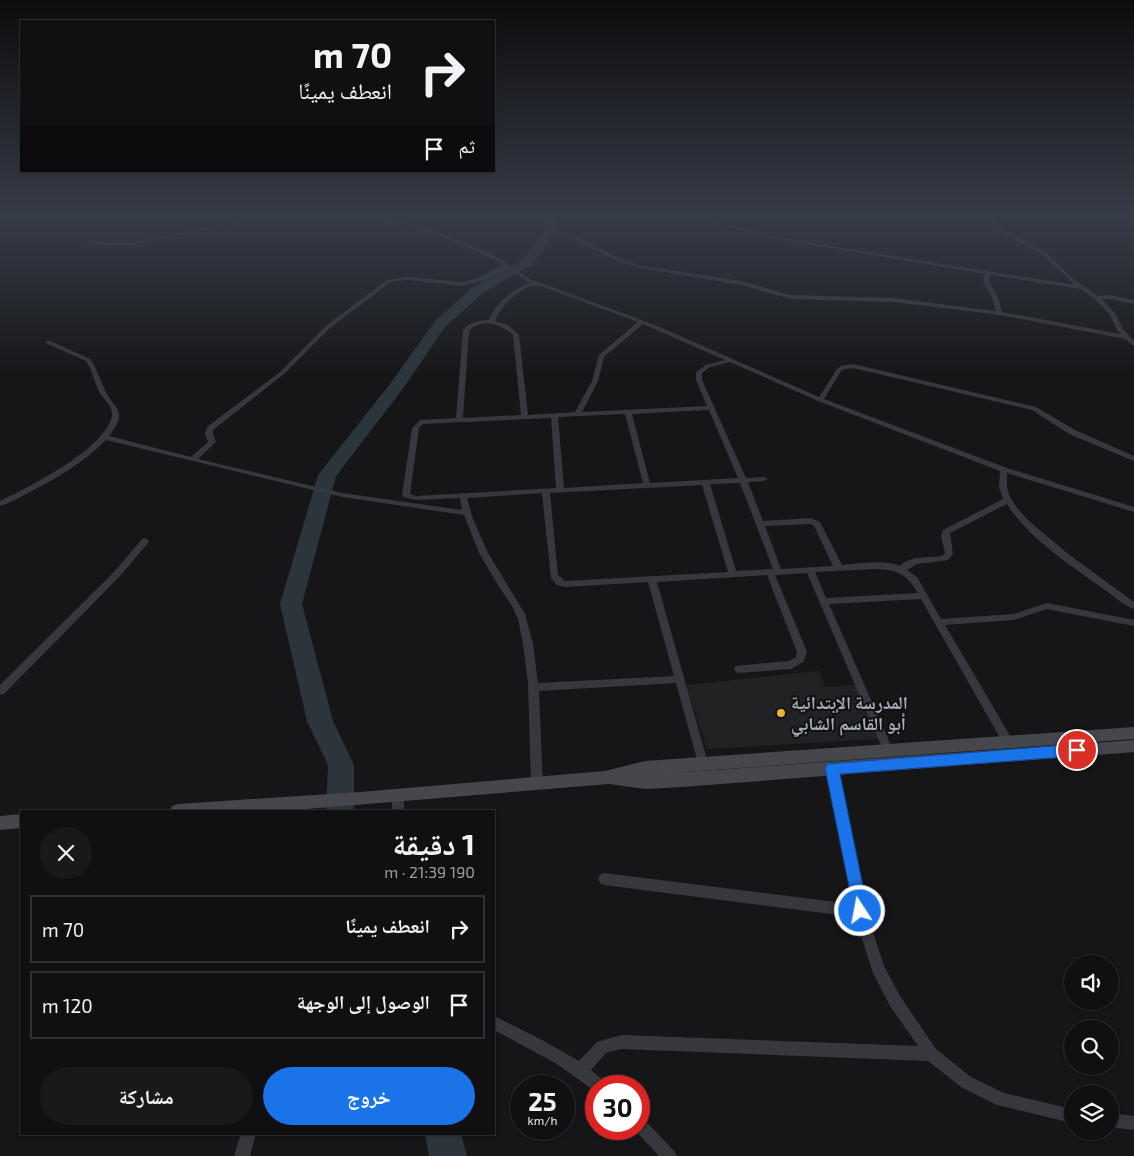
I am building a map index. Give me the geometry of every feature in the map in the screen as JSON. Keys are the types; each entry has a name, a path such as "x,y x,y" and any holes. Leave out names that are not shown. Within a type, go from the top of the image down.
{"main road":[{"path":"193,810 360,799 398,803 537,784 605,778 645,768 1134,733"},
{"path":"605,778 646,782 1134,746"},
{"path":"0,823 20,822"}],"street":[{"path":"193,460 212,442 208,434 210,429 282,373 329,326 389,281 398,278 414,277 462,284 498,270"},
{"path":"515,270 535,284 642,322 820,400 1004,470 1134,510"},
{"path":"661,270 742,283 790,297 884,299 1000,313 1126,337"},
{"path":"975,270 1082,288"},
{"path":"1062,270 1082,288 1097,298 1113,314 1126,337 1134,344"},
{"path":"988,272 986,282 995,297 1000,313"},
{"path":"492,320 499,309 522,288 535,284"},
{"path":"1097,298 1110,297 1134,302"},
{"path":"458,420 466,330 470,325 492,320 512,330 516,335 525,416"},
{"path":"578,414 595,381 600,356 642,322"},
{"path":"0,504 48,480 71,465 103,437 113,425 116,412 114,406 102,391 93,365 88,360 48,342"},
{"path":"732,360 708,366 699,372 698,380 743,480 802,652 800,659 792,665 739,668"},
{"path":"820,400 839,370 843,367 854,366 1034,408 1072,432 1134,459"},
{"path":"711,408 424,422 417,425 406,495 412,498 764,479"},
{"path":"628,412 647,485"},
{"path":"554,415 560,490"},
{"path":"103,437 342,495 466,513"},
{"path":"1004,470 1003,488 1008,500 1023,518 1043,536 1134,606"},
{"path":"705,482 733,575"},
{"path":"546,491 554,576 565,584 888,566 902,570 914,579 1008,742"},
{"path":"463,495 466,513 480,549 516,604 524,624 533,688 537,784"},
{"path":"902,570 908,563 914,561 945,558 948,554 946,532 1008,500"},
{"path":"759,524 811,521 817,524 840,568"},
{"path":"0,691 117,574 145,540"},
{"path":"810,570 888,750"},
{"path":"652,580 703,763"},
{"path":"824,601 924,596"},
{"path":"939,622 1013,617 1047,606 1134,623"},
{"path":"533,688 680,679"},
{"path":"832,768 860,911 878,968 895,1000 931,1054 966,1082 1002,1100 1064,1114"},
{"path":"604,879 860,911"},
{"path":"495,1023 541,1045 587,1075"},
{"path":"582,1070 602,1047 621,1042 931,1054"},
{"path":"1119,1121 1134,1123"},
{"path":"242,1156 248,1135"},
{"path":"650,1136 669,1156"}],"shaded area":[{"name":"المدرسة الإبتدائية أبو القاسم الشابي","path":"819,671 825,687 856,685 880,739 707,749 686,685"}],"waterway":[{"path":"340,810 341,765 320,721 291,604 327,475 396,387 440,324 479,289 514,270"},
{"path":"443,1135 448,1156"}],"place":[{"name":"المدرسة الإبتدائية أبو القاسم الشابي","path":"781,713"}],"route":[{"path":"860,911 832,768 1077,750"}]}
